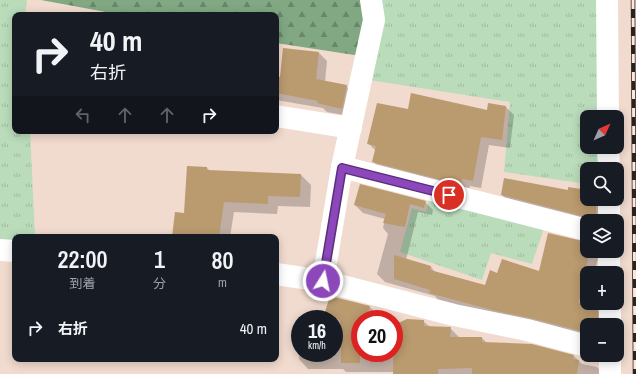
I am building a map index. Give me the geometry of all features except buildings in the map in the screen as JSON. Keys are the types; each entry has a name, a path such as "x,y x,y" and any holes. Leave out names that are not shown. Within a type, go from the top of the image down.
{"street":[{"path":"323,281 342,168 374,20 371,0"},
{"path":"607,0 608,110"},
{"path":"279,116 351,128"},
{"path":"342,168 580,228"},
{"path":"0,250 12,251"},
{"path":"279,274 323,281 454,315 527,330 580,344"},
{"path":"610,362 610,374"}],"green space":[{"path":"0,0 27,0 25,12 12,12 12,134 30,134 35,234 12,234 12,245 0,245"},
{"path":"41,0 361,0 367,22 361,56 279,43 279,12 106,12"},
{"path":"375,0 598,0 600,110 580,110 580,154 601,154 601,162 580,162 580,183 504,172 510,102 369,80"},
{"path":"430,194 545,225 532,264 491,253 482,280 400,252 412,208 426,212"}],"railway":[{"path":"633,0 635,374"}],"route":[{"path":"323,281 342,168 449,195"}]}
